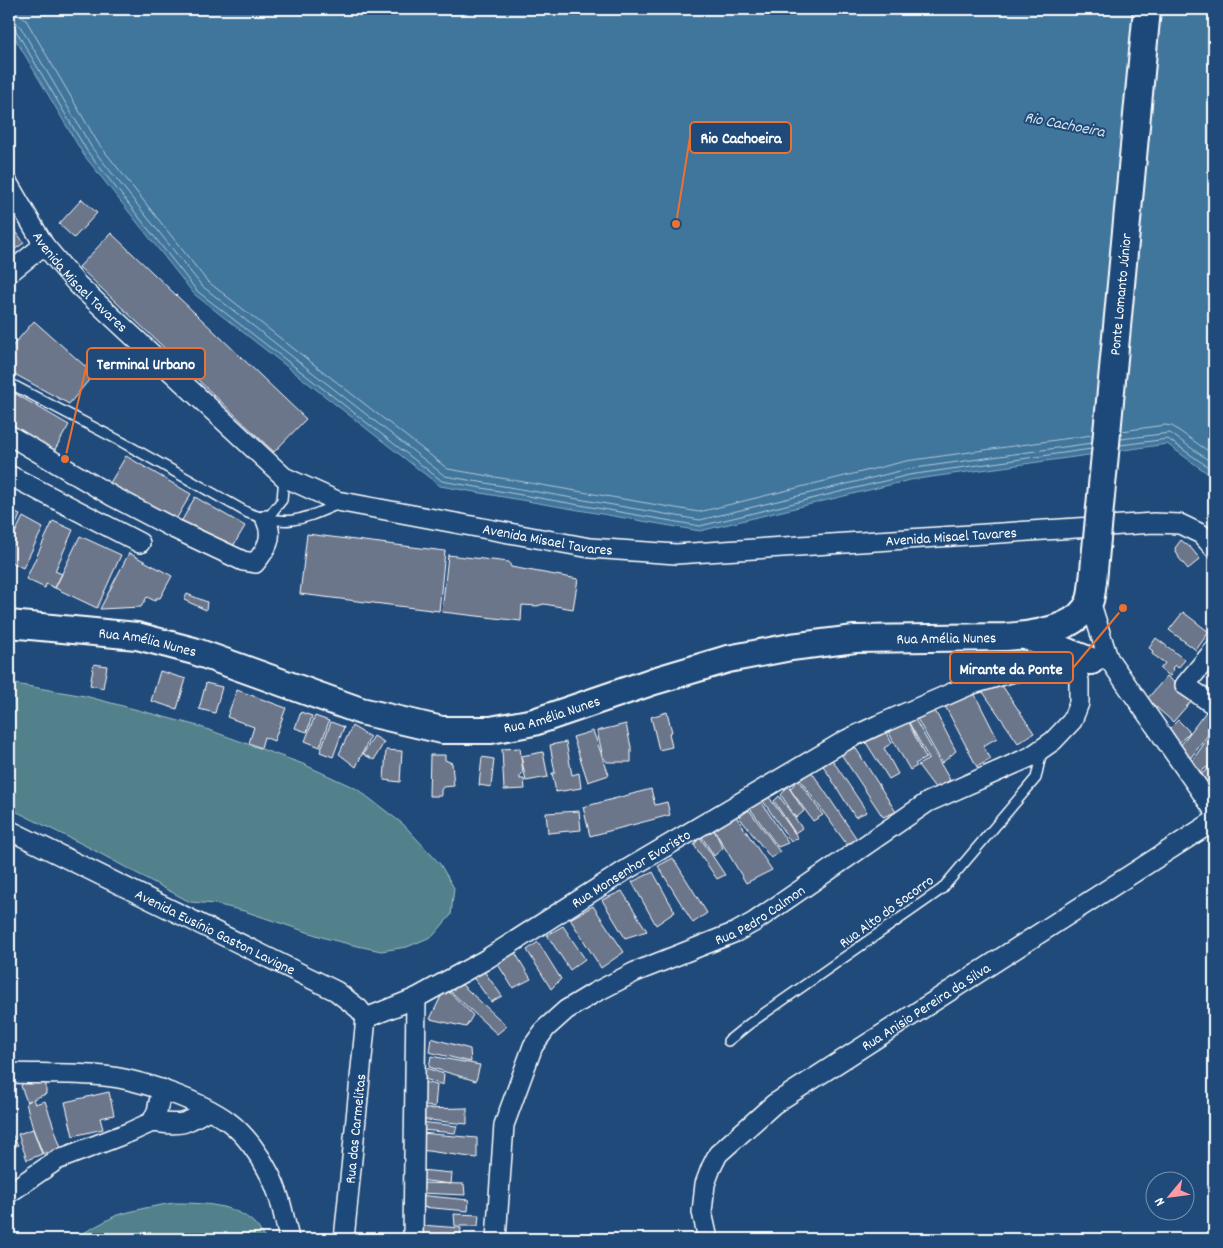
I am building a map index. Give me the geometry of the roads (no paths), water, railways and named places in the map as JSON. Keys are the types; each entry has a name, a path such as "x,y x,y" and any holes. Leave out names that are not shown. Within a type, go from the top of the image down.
{"main road":[{"name":"Ponte Lomanto Júnior","path":"1092,591 1148,9"},
{"name":"Rua Amélia Nunes","path":"9,624 137,636 194,651 361,711 442,730 491,730 534,722 654,681 728,659 791,647 855,639 1026,636 1058,628 1074,620 1083,612 1092,591"},
{"path":"1026,636 1091,661"}],"street":[{"name":"Avenida Misael Tavares","path":"9,185 44,244 77,284 284,477 337,501 590,548 676,554 1154,522 1180,524 1200,534 1214,548"},
{"path":"9,272 44,244"},
{"path":"9,435 112,496 175,529 244,561 254,562 265,551 270,540 270,527 266,520"},
{"path":"9,475 140,543"},
{"path":"1092,591 1091,661 1214,810"},
{"path":"1214,650 1185,685 1214,705"},
{"name":"Rua Pedro Calmon","path":"496,1239 504,1125 533,1046 546,1028 566,1010 635,972 736,932 754,922 928,802 1030,757 1053,741 1072,721 1079,703 1079,681 1091,661"},
{"name":"Rua Monsenhor Evaristo","path":"416,998 485,960 626,870 848,739 970,686 1014,672 1091,661"},
{"name":"Rua Anisio Pereira da Silva","path":"708,1239 702,1212 705,1184 711,1168 718,1154 774,1104 1214,821"},
{"name":"Avenida Eusínio Gaston Lavigne","path":"9,830 336,991 359,1009 366,1018"},
{"path":"366,1018 416,998 413,1239"},
{"name":"Rua das Carmelitas","path":"344,1239 366,1018"},
{"path":"9,1073 106,1076 162,1089 229,1122 250,1143 269,1173 281,1203 289,1238"},
{"path":"152,1122 157,1111 162,1089"},
{"path":"9,1193 57,1160 152,1122 177,1125 187,1123 208,1110"}],"lane":[{"path":"9,383 122,442 248,513 266,520 281,522 296,520 316,514 342,502"},
{"path":"266,520 282,500 284,477"},
{"name":"Rua Alto do Socorro","path":"728,1041 749,1024 942,889 1036,778 1043,748"}],"water":[{"name":"Rio Cachoeira","path":"9,9 1214,9 1214,478 1167,444 910,480 700,531 440,486 194,294 83,154 9,28"}],"place":[{"name":"Rio Cachoeira","path":"676,224"},
{"name":"Terminal Urbano","path":"65,459"},
{"name":"Mirante da Ponte","path":"1123,608"}]}
